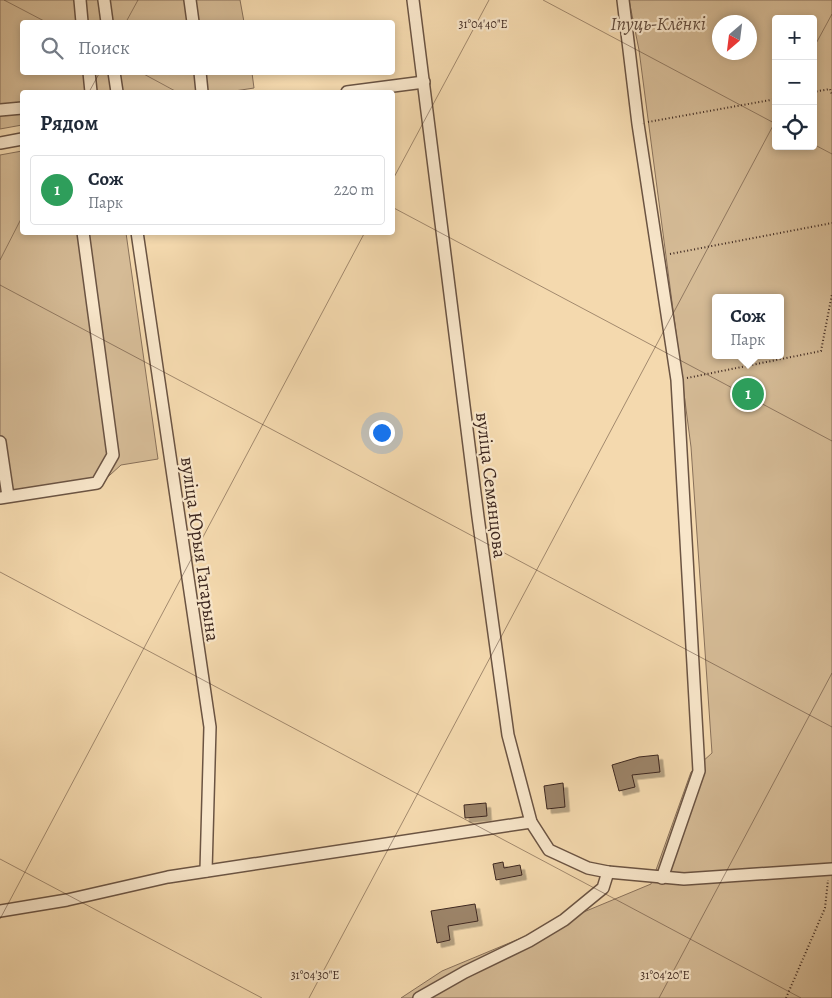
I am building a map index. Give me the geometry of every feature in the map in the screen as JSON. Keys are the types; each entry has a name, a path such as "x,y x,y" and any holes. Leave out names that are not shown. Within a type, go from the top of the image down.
{"street":[{"path":"80,0 82,20"},
{"path":"104,0 108,20"},
{"path":"190,0 193,20"},
{"name":"вуліца Семянцова","path":"413,0 478,517 507,725 531,822 549,850 588,868 608,872 684,879 831,869"},
{"path":"623,0 638,124 660,256 677,380 700,775 662,878"},
{"path":"89,75 91,90"},
{"path":"114,75 117,90"},
{"path":"200,75 202,90"},
{"path":"362,90 424,82"},
{"path":"0,110 20,108"},
{"path":"0,142 20,139"},
{"path":"0,442 4,497 97,483 113,455 83,235"},
{"name":"вуліца Юрыя Гагарына","path":"138,235 210,727 206,871"},
{"path":"0,912 68,900 168,877 531,822"},
{"path":"419,998 464,972 529,941 564,920 603,888 608,872"}],"path":[{"path":"817,91 830,89 832,95"},
{"path":"638,124 772,100"},
{"path":"660,256 832,223"},
{"path":"784,358 821,351 832,294"},
{"path":"677,380 781,359"},
{"path":"786,998 825,908 831,869"}],"green space":[{"path":"0,0 240,0 244,20 20,20 20,75 252,75 254,88 241,90 20,90 20,125 0,129"},
{"name":"Іпуць-Клёнкі","path":"629,0 832,0 832,998 401,998 442,971 651,884 691,772 712,753 691,447 639,50"},
{"path":"20,151 20,235 126,235 158,459 121,465 100,484 0,501 0,155"}],"building":[{"path":"658,755 660,772 632,775 635,787 619,791 612,765 639,757"},
{"path":"563,783 565,807 547,809 544,786"},
{"path":"486,803 487,816 465,818 464,805"},
{"path":"503,862 504,868 520,865 522,875 496,880 493,864"},
{"path":"475,904 478,921 448,926 450,940 437,943 431,911"}],"place":[{"name":"Сож","path":"748,394"}]}
